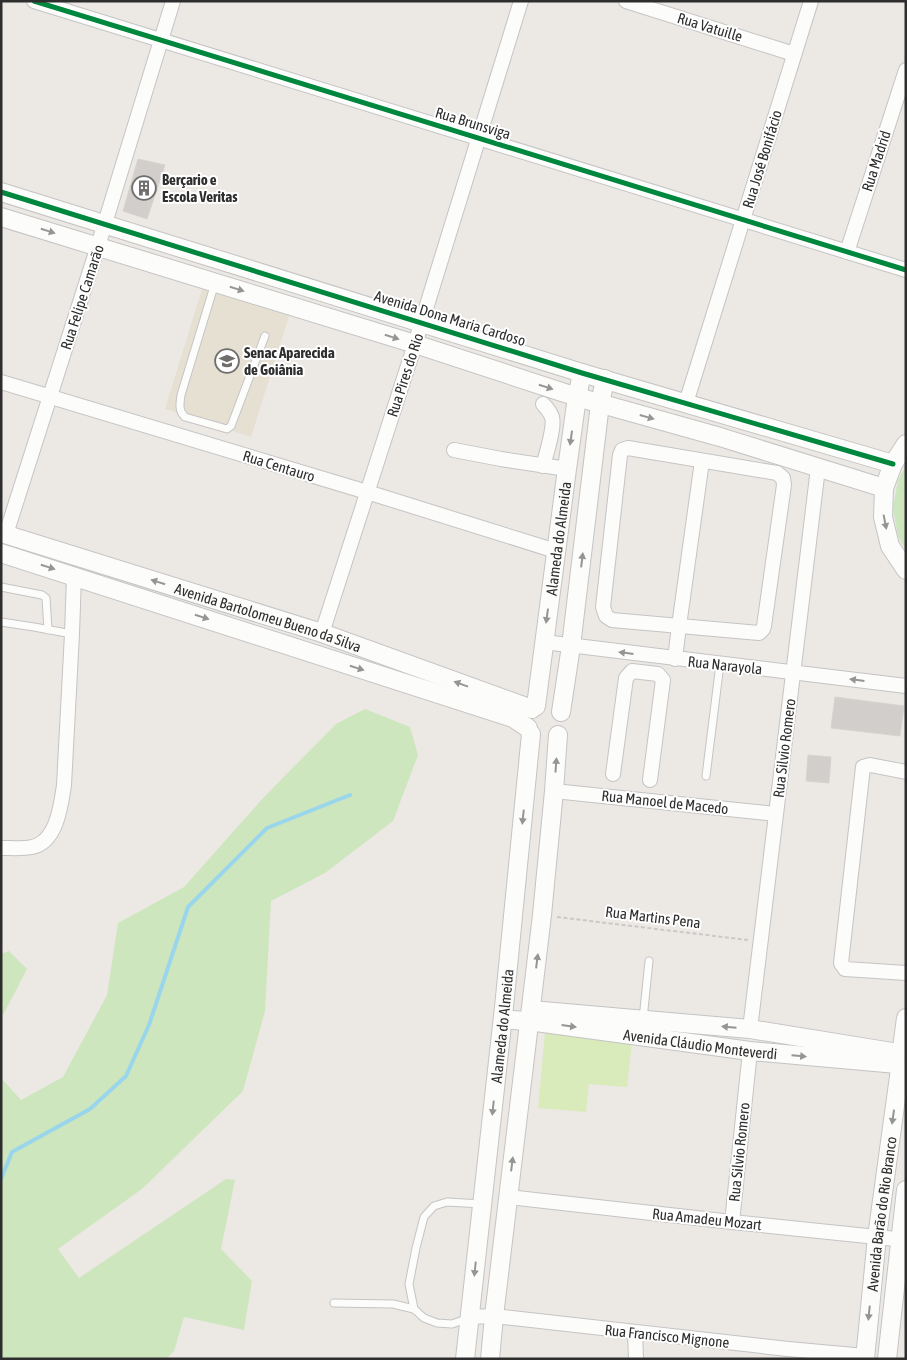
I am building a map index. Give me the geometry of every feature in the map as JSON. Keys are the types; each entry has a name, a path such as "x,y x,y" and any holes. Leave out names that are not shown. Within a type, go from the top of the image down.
{"street":[{"name":"Rua Brunsviga","path":"34,1 906,270"},
{"name":"Rua Felipe Camarão","path":"3,534 50,397 173,1"},
{"name":"Rua Pires do Rio","path":"322,633 422,322 521,1"},
{"name":"Rua Vatuille","path":"626,1 794,54"},
{"name":"Rua José Bonifácio","path":"686,404 811,1"},
{"name":"Rua Madrid","path":"847,252 906,70"},
{"name":"Avenida Dona Maria Cardoso","path":"1,192 582,373 892,464"},
{"path":"1,217 415,344 577,397 720,437 884,488"},
{"name":"Alameda do Almeida","path":"534,708 577,397 582,373"},
{"name":"Alameda do Almeida","path":"561,712 571,646 600,404 605,379"},
{"name":"Rua Centauro","path":"1,382 367,492 556,552"},
{"path":"543,404 549,410 553,420 543,466"},
{"path":"906,444 892,464 884,488 883,517 890,546 906,570"},
{"path":"628,448 780,475 784,481 764,626 761,632 679,626 612,620 604,612 603,607 620,455 622,450 628,448"},
{"path":"454,450 567,469"},
{"path":"676,659 702,461"},
{"name":"Rua Silvio Romero","path":"750,1029 818,468"},
{"name":"Avenida Bartolomeu Bueno da Silva","path":"3,534 322,633 534,708"},
{"name":"Avenida Bartolomeu Bueno da Silva","path":"1,553 513,718 530,731"},
{"path":"1,848 34,847 42,843 50,834 57,821 64,785 74,576"},
{"name":"Rua Narayola","path":"544,642 906,686"},
{"path":"646,672 647,656"},
{"path":"613,774 626,678 632,671 646,672 658,674 663,680 650,780"},
{"path":"545,703 555,706 561,712 564,724 558,735 549,740 539,739 530,731 527,718 534,708 545,703"},
{"name":"Alameda do Almeida","path":"465,1359 504,1013 530,731"},
{"name":"Alameda do Almeida","path":"490,1359 542,915 558,735"},
{"path":"906,772 870,765 863,767 841,963 845,969 906,973"},
{"name":"Rua Manoel de Macedo","path":"554,791 776,814"},
{"name":"Avenida Cláudio Monteverdi","path":"504,1013 642,1019 750,1029 901,1059"},
{"name":"Avenida Cláudio Monteverdi","path":"530,1015 750,1051 901,1059"},
{"name":"Avenida Barão do Rio Branco","path":"865,1358 877,1236 906,1018"},
{"name":"Rua Silvio Romero","path":"732,1222 750,1051"},
{"name":"Avenida Barão do Rio Branco","path":"887,1359 903,1239 906,1190"},
{"name":"Rua Amadeu Mozart","path":"508,1197 903,1239"},
{"name":"Rua Francisco Mignone","path":"470,1318 494,1316 635,1332 788,1354 865,1358"},
{"path":"635,1332 636,1359"}],"lane":[{"path":"215,282 181,395 180,408 182,414 227,429 231,426 265,336"},
{"path":"1,587 42,595 46,598 48,630"},
{"path":"1,622 72,634"},
{"path":"706,776 720,664"},
{"path":"642,1019 648,961"},
{"path":"414,1309 409,1284 424,1217 434,1206 447,1202 482,1204"},
{"path":"334,1302 393,1304 414,1309 424,1318 437,1323 452,1324 470,1318"}],"shaded area":[{"name":"Senac Aparecida de Goiânia","path":"203,286 290,313 251,437 165,409"}],"green space":[{"path":"906,465 906,550 898,536 893,508 898,480"},
{"path":"365,709 410,727 418,755 393,821 325,873 271,901 265,1011 243,1091 142,1189 58,1249 79,1278 226,1179 235,1180 221,1249 252,1281 244,1330 184,1317 174,1351 166,1359 1,1359 1,1078 21,1100 63,1077 107,995 118,923 184,887 265,796 336,724"},
{"path":"9,951 27,969 1,1019 1,954"},
{"path":"545,1033 632,1042 627,1087 589,1084 586,1112 538,1108"}],"building":[{"name":"Berçario e Escola Veritas","path":"138,159 165,165 147,219 123,211"},
{"path":"835,697 904,706 900,736 831,728"},
{"path":"808,755 831,757 829,783 806,781"}],"waterway":[{"path":"1,1179 12,1152 90,1109 126,1076 149,1025 188,907 267,828 350,795"}],"cycle path":[{"path":"34,1 906,270"},
{"path":"1,192 582,373 893,464"}],"place":[{"name":"Berçario e Escola Veritas","path":"144,188"},
{"name":"Senac Aparecida de Goiânia","path":"227,361"}]}
